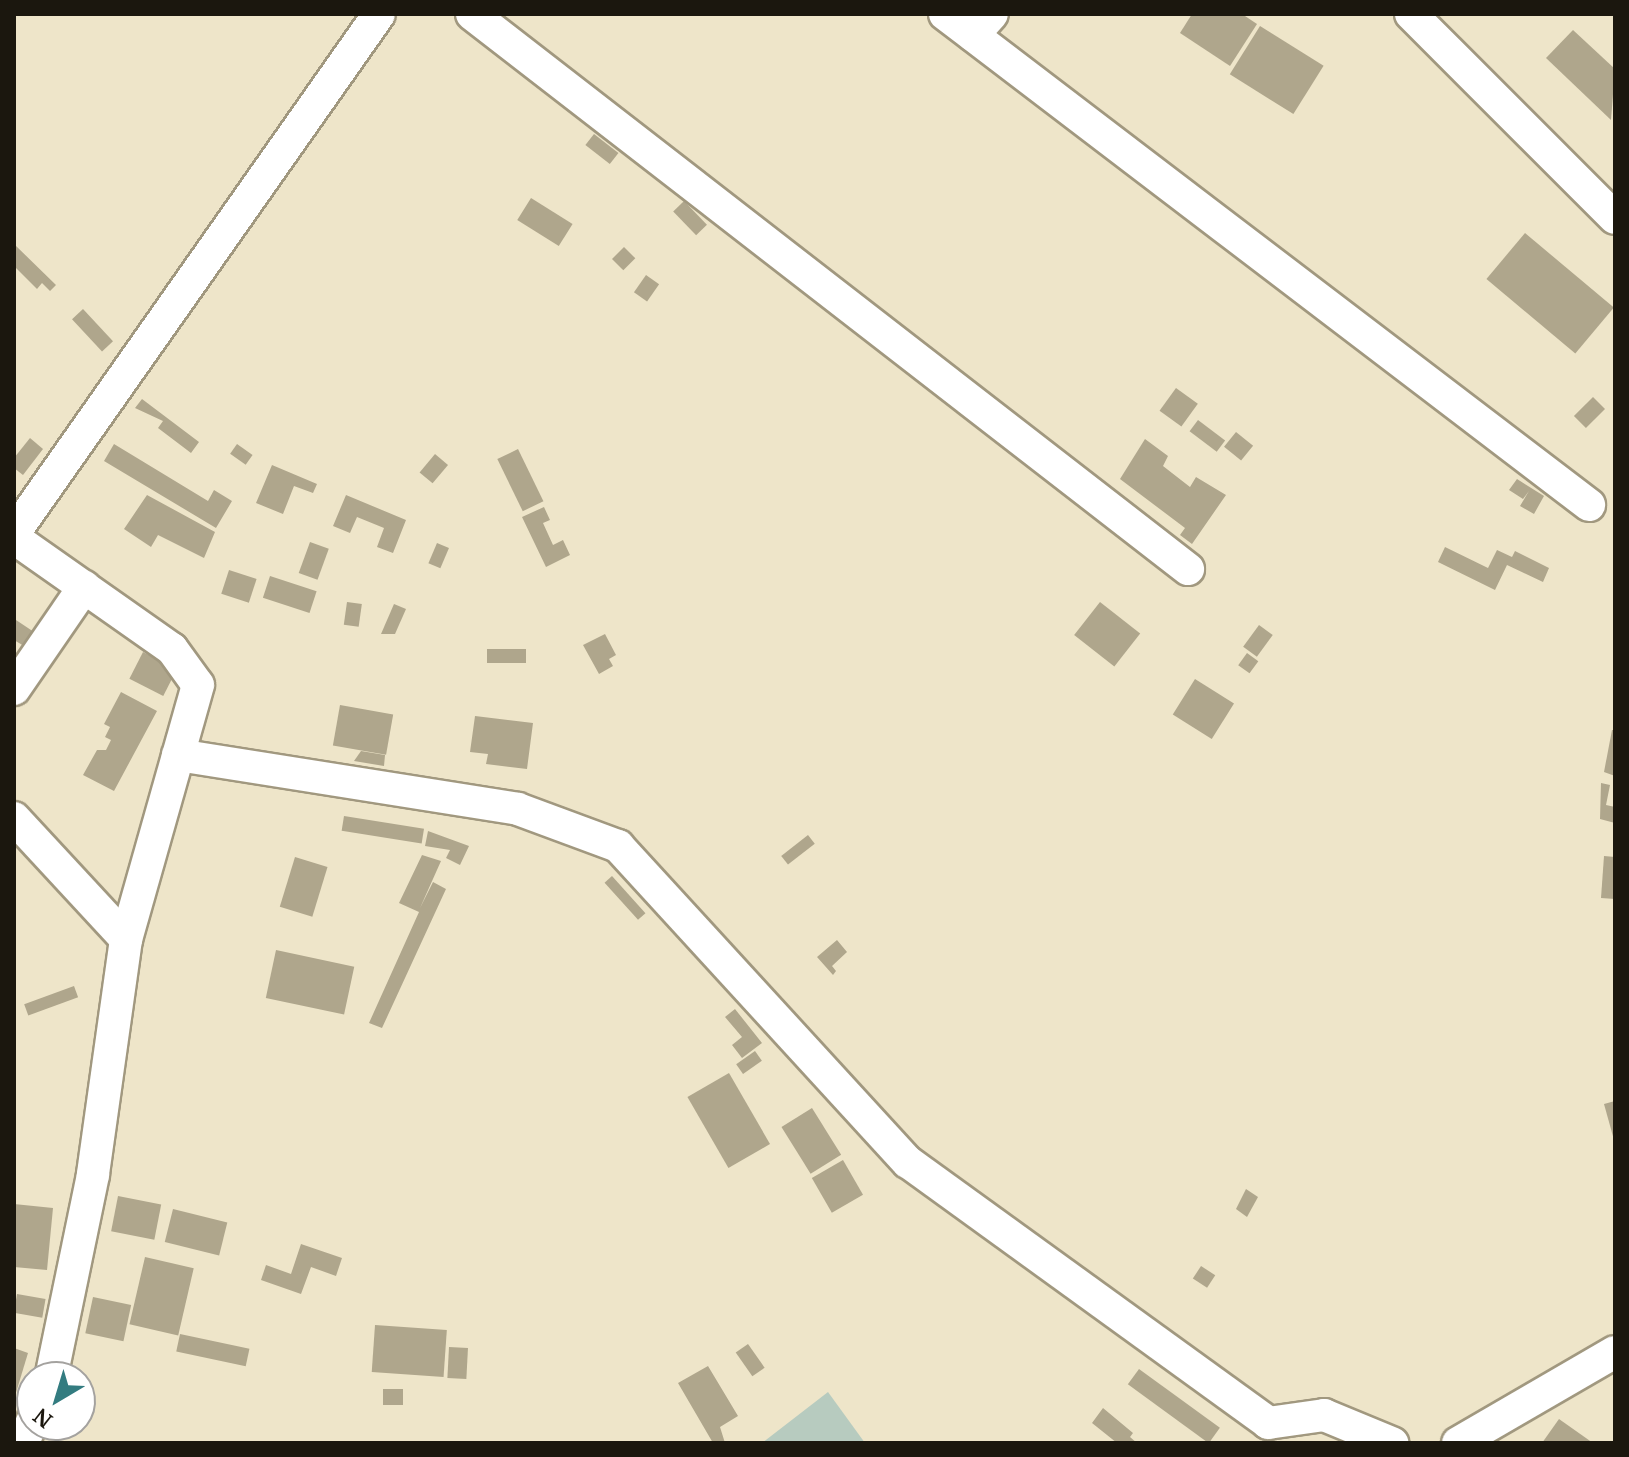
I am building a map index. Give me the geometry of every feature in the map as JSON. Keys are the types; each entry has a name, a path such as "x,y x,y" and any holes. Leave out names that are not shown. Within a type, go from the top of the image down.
{"street":[{"path":"54,1361 93,1175 126,939 198,685 172,649 14,536 379,14"},
{"path":"472,14 1188,569"},
{"path":"945,14 982,25 1589,505"},
{"path":"1411,14 1615,218"},
{"path":"14,689 84,587"},
{"path":"178,755 518,809 618,846 908,1162 1268,1423 1324,1415 1392,1443"},
{"path":"14,818 126,939"},
{"path":"1458,1443 1615,1352"}],"green space":[{"path":"828,1392 865,1443 762,1443"}],"building":[{"path":"1192,14 1242,14 1257,24 1230,66 1180,33"},
{"path":"1260,26 1324,66 1293,114 1230,74"},
{"path":"1573,30 1615,69 1611,120 1546,58"},
{"path":"594,134 618,153 610,164 585,145"},
{"path":"531,198 573,224 559,246 517,220"},
{"path":"684,201 707,225 696,235 673,211"},
{"path":"1525,233 1614,308 1575,354 1486,279"},
{"path":"14,244 56,285 50,291 42,283 37,289 14,266"},
{"path":"624,247 635,258 623,270 612,259"},
{"path":"646,275 659,284 647,301 634,292"},
{"path":"83,309 113,341 102,351 72,319"},
{"path":"1176,388 1198,404 1181,427 1160,411"},
{"path":"1593,397 1605,409 1586,428 1574,416"},
{"path":"142,399 199,442 191,453 158,428 163,421 135,408"},
{"path":"1198,420 1225,440 1217,452 1190,431"},
{"path":"1236,432 1253,446 1241,461 1224,447"},
{"path":"30,438 43,449 23,475 14,468 14,458"},
{"path":"1145,439 1168,456 1163,466 1190,487 1196,477 1226,495 1192,544 1180,535 1185,528 1120,479"},
{"path":"114,444 208,501 214,490 232,501 216,528 104,461"},
{"path":"237,444 253,455 246,465 230,454"},
{"path":"518,449 543,501 523,511 497,459"},
{"path":"435,454 448,465 433,483 420,472"},
{"path":"272,465 317,484 313,493 294,486 283,514 256,503"},
{"path":"1517,479 1544,496 1534,514 1520,506 1529,491 1523,499 1509,490"},
{"path":"147,495 215,532 204,558 158,535 151,547 124,529"},
{"path":"346,495 406,520 393,553 377,547 384,528 357,517 350,533 333,526"},
{"path":"544,507 550,520 543,523 553,545 563,540 570,555 546,567 522,517"},
{"path":"310,542 329,549 318,580 299,573"},
{"path":"437,543 449,548 440,568 428,563"},
{"path":"1445,547 1488,568 1497,550 1512,557 1515,551 1549,568 1543,582 1507,565 1495,590 1438,562"},
{"path":"229,570 257,579 249,603 221,594"},
{"path":"270,576 317,591 309,613 263,598"},
{"path":"347,602 362,604 359,627 344,625"},
{"path":"1100,602 1140,633 1114,666 1074,635"},
{"path":"394,604 406,609 395,634 381,634"},
{"path":"16,620 34,632 24,646 14,640"},
{"path":"1259,625 1273,635 1257,657 1243,647"},
{"path":"605,634 616,655 609,659 613,666 599,674 583,645"},
{"path":"487,649 526,649 526,663 487,663"},
{"path":"143,652 177,669 163,696 129,679"},
{"path":"1247,653 1258,661 1250,673 1238,665"},
{"path":"1195,679 1234,703 1212,739 1173,715"},
{"path":"121,692 157,711 114,791 83,775 97,750 106,750 111,740 105,737 110,727 104,724"},
{"path":"340,705 393,714 386,755 333,745"},
{"path":"475,716 533,723 527,769 486,764 488,754 470,752"},
{"path":"1612,730 1615,730 1615,776 1604,772"},
{"path":"361,751 385,755 384,766 354,761"},
{"path":"1601,783 1610,785 1606,805 1615,807 1615,823 1600,819"},
{"path":"344,816 424,829 422,843 342,831"},
{"path":"428,831 469,846 460,865 446,858 450,850 425,846"},
{"path":"808,835 815,844 788,865 781,856"},
{"path":"422,855 441,861 420,908 433,882 446,889 382,1028 369,1023 419,912 399,903"},
{"path":"1604,856 1615,857 1615,899 1601,898"},
{"path":"295,857 328,867 312,917 280,907"},
{"path":"612,876 645,913 638,920 605,883"},
{"path":"837,940 847,952 832,966 836,971 833,975 817,957"},
{"path":"276,950 354,967 344,1015 266,998"},
{"path":"74,986 78,997 28,1015 24,1004"},
{"path":"735,1009 762,1043 742,1058 732,1045 742,1037 725,1017"},
{"path":"755,1051 762,1061 743,1074 736,1064"},
{"path":"729,1073 770,1144 728,1168 687,1097"},
{"path":"1615,1101 1615,1140 1614,1140 1604,1104"},
{"path":"812,1108 841,1155 811,1174 781,1127"},
{"path":"843,1160 863,1195 832,1213 812,1178"},
{"path":"1246,1189 1258,1197 1247,1217 1236,1209"},
{"path":"118,1196 161,1204 154,1240 111,1231"},
{"path":"14,1204 53,1208 47,1270 14,1267"},
{"path":"173,1209 227,1223 219,1256 165,1242"},
{"path":"301,1244 342,1258 336,1276 311,1267 301,1294 261,1280 266,1265 291,1274"},
{"path":"145,1257 194,1268 178,1335 129,1324"},
{"path":"1201,1266 1215,1275 1207,1288 1193,1279"},
{"path":"17,1294 46,1299 42,1318 14,1313"},
{"path":"93,1297 131,1305 123,1341 85,1333"},
{"path":"375,1325 447,1330 444,1377 372,1372"},
{"path":"180,1334 249,1349 246,1366 176,1352"},
{"path":"748,1344 765,1368 752,1376 736,1353"},
{"path":"449,1347 468,1348 466,1379 447,1378"},
{"path":"14,1348 28,1353 26,1361 16,1361 14,1396"},
{"path":"708,1366 738,1416 720,1427 725,1443 713,1443 678,1383"},
{"path":"1139,1369 1220,1428 1209,1443 1128,1384"},
{"path":"383,1389 403,1389 403,1405 383,1405"},
{"path":"1103,1408 1133,1433 1130,1437 1137,1443 1117,1443 1092,1423"},
{"path":"1559,1419 1593,1443 1542,1443"}]}
